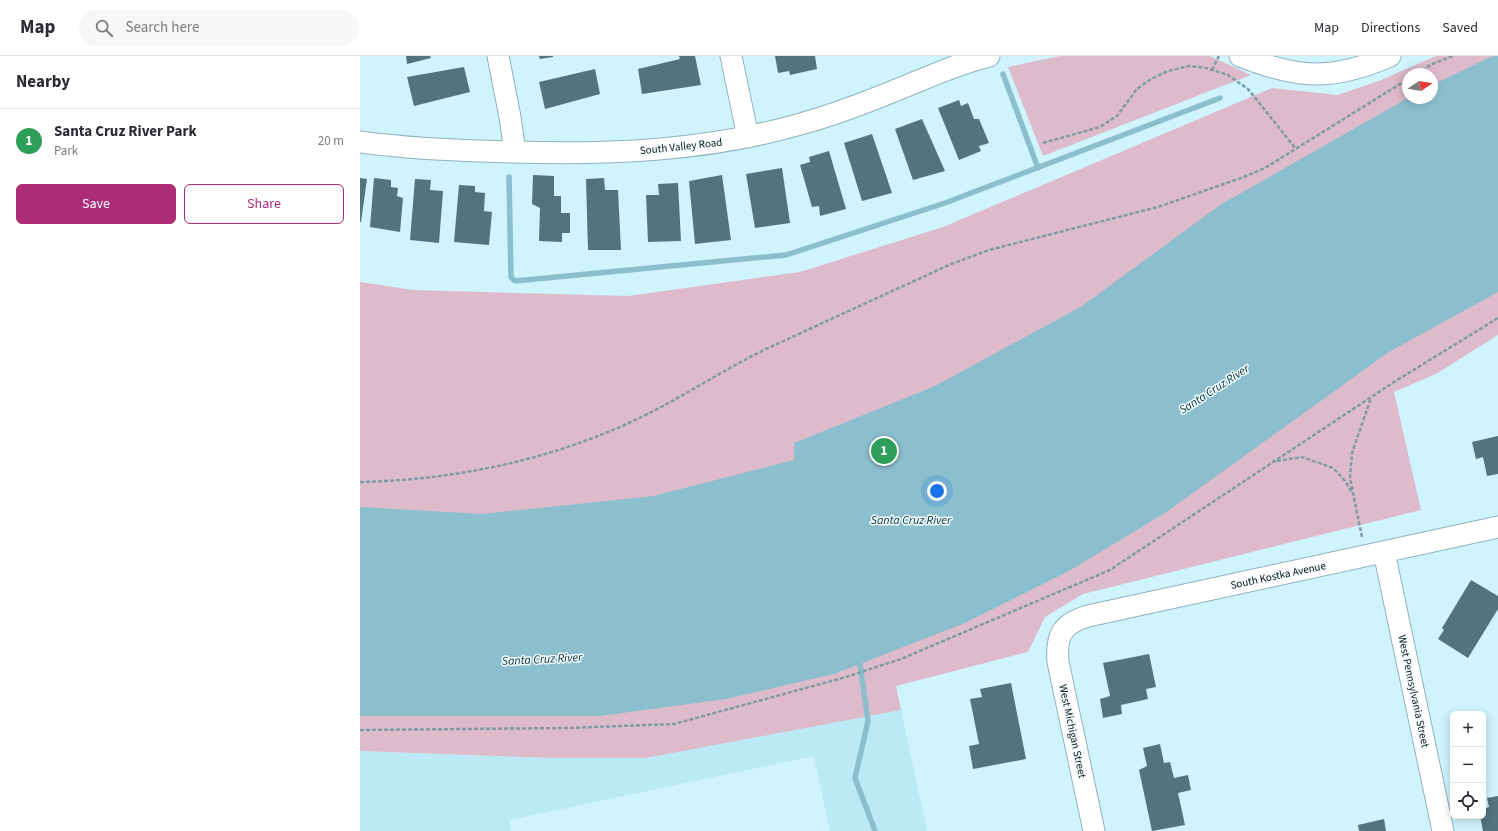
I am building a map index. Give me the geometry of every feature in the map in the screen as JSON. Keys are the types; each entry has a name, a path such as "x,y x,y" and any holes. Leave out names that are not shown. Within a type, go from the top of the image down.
{"street":[{"path":"498,56 515,152"},
{"path":"730,56 748,137"},
{"name":"South Valley Road","path":"360,142 452,150 585,153 704,144 748,137 797,125 842,111 964,59 989,56"},
{"path":"1240,56 1264,65 1287,71 1307,74 1326,74 1361,67 1390,56"},
{"name":"South Kostka Avenue","path":"1061,632 1078,619 1088,616 1498,527"},
{"name":"West Pennsylvania Street","path":"1375,554 1443,831"},
{"name":"West Michigan Street","path":"1061,632 1058,641 1058,662 1094,831"}],"path":[{"path":"1212,70 1219,56"},
{"path":"1426,68 1432,64 1453,56"},
{"path":"1043,144 1100,127 1117,116 1137,89 1151,79 1168,71 1189,66 1206,68 1228,75 1248,89 1296,149"},
{"path":"360,482 418,478 467,472 550,453 589,440 632,422 764,350 951,264 1010,244 1158,207 1265,168 1402,83"},
{"path":"360,730 567,728 674,724 846,677 901,659 1110,570 1371,398 1498,318"},
{"path":"1371,398 1352,453 1350,478 1375,554"},
{"path":"1274,461 1302,457 1333,468 1354,494"}],"shaded area":[{"path":"1060,56 1210,56 1251,75 1043,156 1008,67"},
{"path":"1436,56 1498,56 1498,335 1436,374 1394,392 1421,510 1083,594 1045,617 1028,652 896,686 901,710 646,758 551,758 360,751 360,282 413,290 628,296 800,272 943,227 1272,88 1338,95 1402,71 1402,104 1438,104 1438,68 1408,68"},
{"path":"901,710 927,831 830,831 814,756 509,820 511,831 360,831 360,751 551,758 646,758 782,731"}],"water":[{"name":"Santa Cruz River","path":"1493,56 1498,56 1498,292 1389,352 1165,513 1069,571 965,623 834,674 726,699 600,716 360,716 360,507 482,514 653,496 794,460 794,443 935,386 1082,306 1220,205 1402,101 1402,104 1438,104 1438,82"}],"building":[{"path":"406,56 430,56 431,58 407,64"},
{"path":"539,56 553,56 553,57 540,59"},
{"path":"679,56 695,56 701,85 642,94 638,69 680,59"},
{"path":"775,56 815,56 817,69 790,75 789,71 778,73"},
{"path":"464,67 470,92 414,106 407,77"},
{"path":"595,69 600,94 545,109 539,82"},
{"path":"959,100 961,106 968,103 974,119 979,119 989,143 979,146 981,151 959,160 938,108"},
{"path":"922,119 945,171 913,180 895,129"},
{"path":"872,134 892,193 862,201 844,143"},
{"path":"829,151 846,209 820,216 819,206 812,207 800,165 810,162 809,157"},
{"path":"782,168 790,223 755,228 746,174"},
{"path":"533,175 554,176 554,196 561,196 561,213 570,213 570,233 562,233 562,242 539,241 540,208 532,204"},
{"path":"722,175 731,240 695,244 689,181"},
{"path":"360,178 367,179 361,222 360,222"},
{"path":"374,178 391,180 391,187 398,188 397,196 403,198 400,232 370,227"},
{"path":"604,178 605,190 618,190 621,250 588,250 586,179"},
{"path":"415,179 431,180 430,190 443,191 439,243 410,240"},
{"path":"678,183 681,241 648,242 646,195 659,195 658,184"},
{"path":"459,185 475,186 475,192 485,193 484,211 492,212 489,245 454,242"},
{"path":"1498,436 1498,474 1487,476 1483,457 1476,459 1472,442"},
{"path":"1471,580 1498,596 1498,609 1468,658 1438,639 1444,630 1442,628"},
{"path":"1149,654 1156,687 1146,689 1148,699 1121,705 1122,714 1103,718 1100,699 1110,696 1103,663"},
{"path":"1011,683 1026,759 973,769 969,746 979,744 970,699 982,697 980,689"},
{"path":"1160,744 1164,763 1170,762 1174,778 1188,775 1191,790 1178,793 1185,825 1152,831 1139,770 1147,766 1143,748"},
{"path":"1498,796 1498,831 1483,831 1481,819 1486,819 1486,808 1489,807 1487,798"},
{"path":"1384,819 1386,831 1359,831 1358,825"}],"waterway":[{"path":"1003,74 1038,168"},
{"path":"509,177 511,277 515,281 786,255 945,203 1220,98"},
{"path":"859,657 868,721 855,778 875,831"}],"place":[{"name":"Santa Cruz River Park","path":"884,451"}]}
